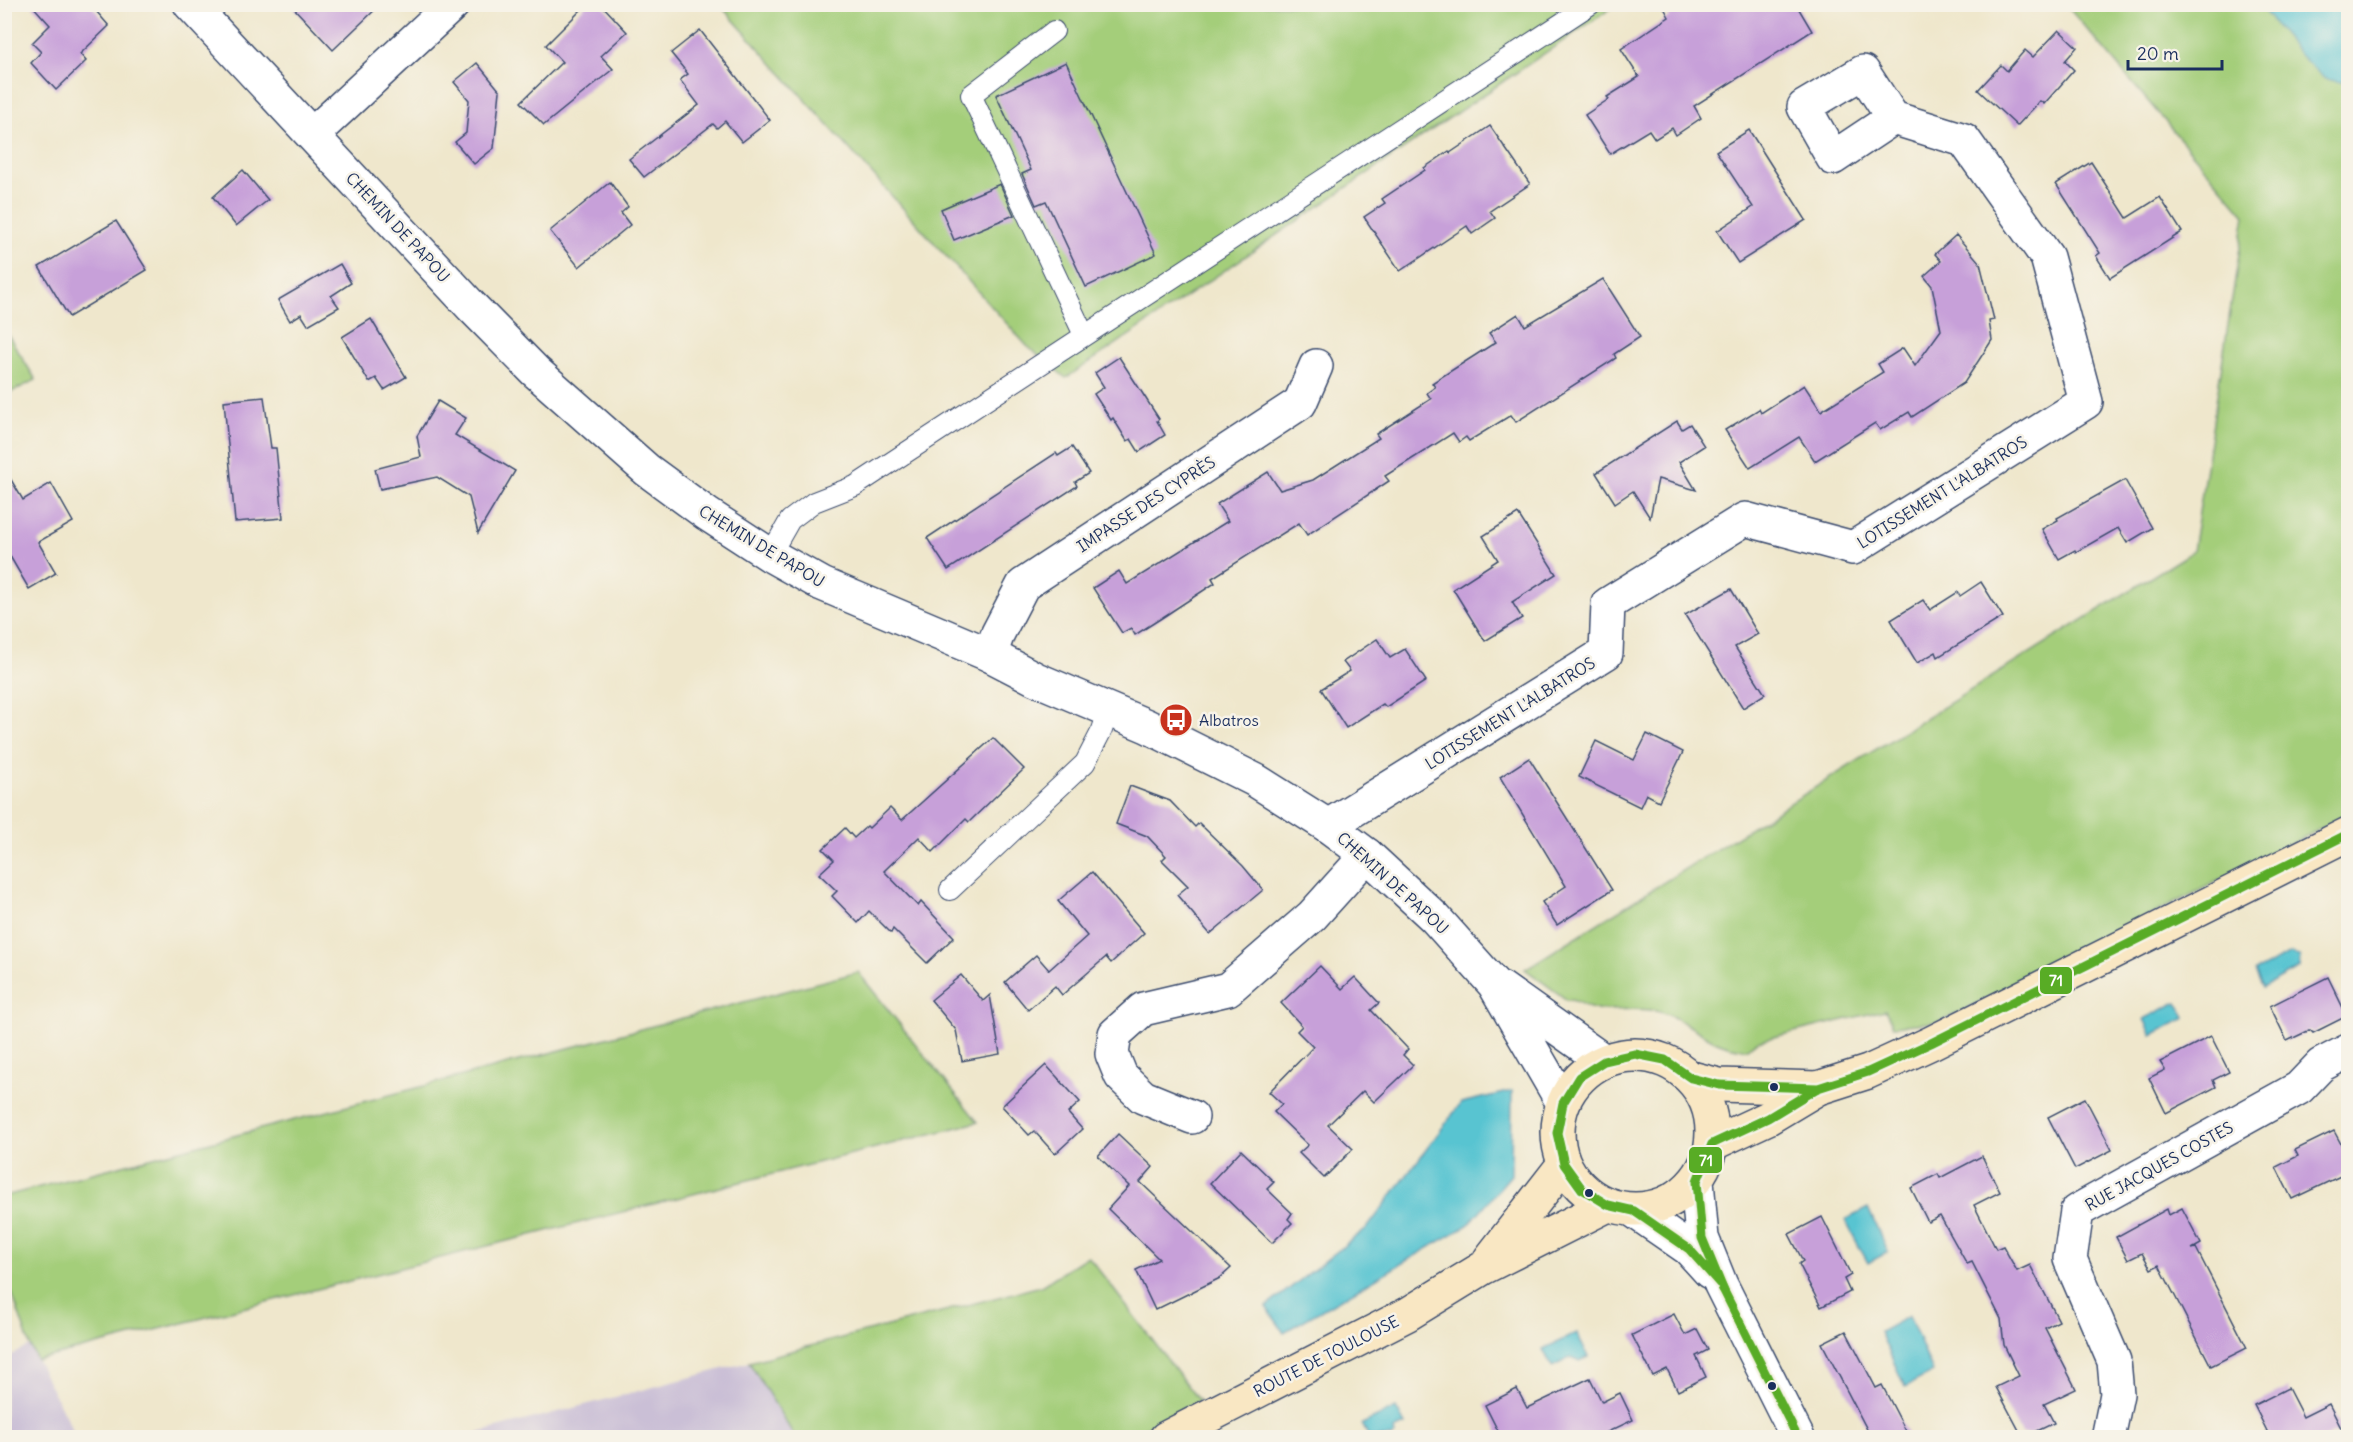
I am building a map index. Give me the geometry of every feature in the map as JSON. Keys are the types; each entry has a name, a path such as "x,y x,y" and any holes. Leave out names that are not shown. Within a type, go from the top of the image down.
{"main road":[{"path":"1712,1144 1768,1118 1818,1088 1868,1072 1931,1043 2349,834"},
{"path":"1691,1078 1710,1108 1712,1144 1696,1181 1669,1203 1621,1208 1582,1189 1564,1164 1557,1134 1563,1103 1579,1077 1604,1060 1635,1054 1665,1060 1691,1078 1719,1085 1818,1088"},
{"name":"ROUTE DE TOULOUSE","path":"1483,1268 1564,1164"},
{"name":"ROUTE DE TOULOUSE","path":"1166,1437 1408,1314 1483,1268 1621,1208"}],"street":[{"name":"CHEMIN DE PAPOU","path":"190,4 472,307 535,371 647,470 707,514 770,555 822,584 990,655 1036,679 1147,726 1254,780 1328,826 1367,855 1435,918 1494,984 1563,1103"},
{"path":"313,134 453,4"},
{"name":"LOTISSEMENT L'ALBATROS","path":"1328,826 1606,653 1608,604 1745,519 1853,548 2086,402 2047,257 1964,140 1893,118"},
{"name":"IMPASSE DES CYPRÈS","path":"990,655 998,633 1023,585 1300,403 1316,366"},
{"path":"1192,1117 1143,1097 1121,1076 1112,1054 1115,1034 1143,1009 1228,989 1312,916 1367,855"},
{"name":"CHEMIN DE PAPOU","path":"1494,984 1604,1060"},
{"name":"RUE JACQUES COSTES","path":"2108,1437 2117,1394 2114,1361 2070,1259 2077,1211 2299,1088 2321,1065 2349,1052"},
{"path":"1696,1181 1702,1238 1721,1285 1798,1437"},
{"path":"1621,1208 1689,1249 1721,1285"}],"lane":[{"path":"770,555 790,520 814,502 855,486 1591,4"},
{"path":"1054,31 971,95 1084,335"},
{"path":"950,890 1085,763 1102,730 1109,710"}],"shaded area":[{"path":"30,1346 76,1437 5,1437 5,1359"},
{"path":"749,1362 795,1437 458,1438"}],"green space":[{"path":"720,5 1616,5 1066,378 1027,346"},
{"path":"2066,5 2348,5 2348,815 1940,1022 1893,1026 1885,1010 1757,1041 1746,1049 1712,1040 1677,1019 1657,1011 1593,1009 1567,1000 1525,969 2193,551 2245,215"},
{"path":"5,330 36,380 4,395"},
{"path":"858,972 978,1122 37,1360 30,1346 5,1273 5,1196"},
{"path":"1088,1256 1199,1401 1127,1437 795,1437 749,1362 1041,1286"}],"water":[{"path":"2259,5 2348,5 2348,83 2325,79 2303,58"},
{"path":"2291,953 2300,958 2299,968 2263,988 2255,971"},
{"path":"2177,1002 2186,1018 2152,1035 2144,1019"},
{"path":"1512,1091 1511,1175 1468,1225 1284,1332 1266,1307 1368,1227 1461,1103"},
{"path":"1868,1208 1888,1252 1868,1263 1845,1220"},
{"path":"1909,1316 1933,1372 1905,1387 1880,1332"},
{"path":"1577,1333 1588,1357 1579,1361 1572,1357 1552,1367 1543,1349"},
{"path":"1396,1408 1405,1425 1394,1430 1395,1435 1392,1437 1369,1437 1362,1424"}],"building":[{"path":"31,4 90,4 109,26 80,54 86,61 56,90 31,63 41,52 32,43 50,25"},
{"path":"290,4 381,4 333,50"},
{"path":"587,4 601,4 627,32 601,56 613,69 544,125 521,102 562,62 546,45"},
{"path":"1662,4 1796,4 1812,31 1694,106 1701,118 1676,135 1672,128 1655,139 1649,130 1610,154 1585,115 1609,99 1607,97 1639,77 1621,49 1669,17"},
{"path":"700,30 770,120 742,142 725,121 717,128 713,124 644,177 629,159 699,105 680,80 688,74 671,53"},
{"path":"2059,30 2077,47 2065,61 2074,70 2044,104 2040,101 2017,126 1978,90 2001,65 2007,71 2025,50 2033,57"},
{"path":"1066,62 1156,254 1086,287 1046,201 1036,205 1022,174 1031,170 996,95"},
{"path":"477,63 500,91 494,148 474,164 455,142 466,133 469,100 454,82"},
{"path":"1490,126 1530,184 1490,211 1495,218 1472,234 1467,226 1400,271 1364,217 1385,203 1382,199 1425,170 1424,168"},
{"path":"1749,130 1806,220 1738,263 1717,231 1753,207 1716,151"},
{"path":"2091,162 2127,218 2160,197 2182,232 2110,278 2096,256 2100,253 2056,184"},
{"path":"243,170 268,200 236,226 213,197"},
{"path":"610,182 628,207 621,213 630,225 579,267 550,231"},
{"path":"1000,184 1014,215 954,240 941,209"},
{"path":"116,221 147,270 69,317 39,267"},
{"path":"1956,235 1980,263 1994,320 1989,321 1992,340 1964,383 1912,417 1909,412 1880,430 1875,423 1815,461 1799,437 1750,468 1725,430 1759,409 1761,413 1804,385 1821,411 1883,372 1878,364 1903,348 1915,366 1941,330 1932,286 1924,276 1941,261 1935,254"},
{"path":"340,264 351,283 331,296 339,307 308,325 301,314 290,321 278,300"},
{"path":"1603,279 1640,337 1614,354 1616,358 1516,422 1511,415 1469,441 1466,437 1459,442 1453,433 1385,476 1389,481 1307,535 1299,523 1212,578 1215,583 1135,635 1131,628 1122,633 1093,588 1119,571 1127,584 1228,521 1217,504 1268,472 1280,490 1313,480 1379,438 1376,434 1431,399 1427,393 1435,387 1432,383 1496,342 1489,333 1518,314 1525,326"},
{"path":"371,319 406,377 384,390 376,378 369,382 342,337"},
{"path":"1119,357 1159,419 1157,421 1165,435 1139,452 1131,439 1127,441 1094,394 1104,387 1095,373"},
{"path":"264,397 271,448 276,448 283,518 235,522 224,401"},
{"path":"438,401 466,418 455,435 515,471 478,533 469,497 437,477 380,489 375,469 421,457 417,436"},
{"path":"1677,421 1682,429 1690,424 1704,446 1679,462 1696,490 1658,479 1650,518 1633,491 1615,503 1596,473"},
{"path":"1072,447 1089,473 1075,482 1077,486 948,570 927,538 1056,453 1058,456"},
{"path":"4,468 23,500 51,483 73,522 38,542 56,573 29,589 4,546"},
{"path":"2125,480 2152,528 2127,543 2118,528 2059,559 2042,529 2058,520 2057,518"},
{"path":"1518,514 1556,574 1512,602 1522,618 1485,641 1453,589 1498,560 1483,536"},
{"path":"1981,582 2003,617 1938,657 1936,652 1917,663 1891,620 1923,600 1930,610 1958,592 1960,596"},
{"path":"1731,589 1758,634 1735,647 1765,694 1743,708 1685,615"},
{"path":"1377,639 1390,658 1405,649 1426,681 1386,707 1383,704 1346,728 1321,689 1350,671 1343,662"},
{"path":"1647,734 1683,752 1659,801 1646,794 1640,807 1579,777 1596,741 1634,760"},
{"path":"993,738 1024,769 969,822 966,819 933,852 919,837 884,871 918,906 921,902 954,937 927,963 893,929 891,933 869,911 858,923 832,896 837,891 819,874 834,860 823,849 845,828 854,838 867,826 869,828 890,808 902,820"},
{"path":"1529,758 1612,890 1557,925 1542,902 1566,886 1500,777"},
{"path":"1130,786 1170,801 1195,827 1199,823 1243,866 1263,890 1210,934 1177,895 1188,886 1162,860 1166,856 1147,836 1116,824"},
{"path":"1092,872 1144,933 1111,963 1106,957 1062,995 1055,986 1028,1010 1005,982 1036,955 1049,970 1087,936 1058,901"},
{"path":"1320,966 1342,989 1355,977 1379,1003 1371,1010 1408,1049 1403,1055 1413,1065 1374,1102 1363,1091 1328,1125 1353,1149 1324,1178 1299,1153 1308,1145 1274,1112 1282,1104 1269,1092 1313,1047 1297,1031 1302,1026 1281,1003"},
{"path":"961,975 983,1001 990,995 1000,1054 962,1061 956,1030 931,1000"},
{"path":"2328,977 2347,1016 2313,1033 2310,1030 2287,1041 2270,1006"},
{"path":"2211,1036 2229,1072 2213,1080 2216,1087 2166,1113 2149,1078 2165,1070 2160,1062"},
{"path":"1046,1065 1080,1102 1068,1113 1082,1129 1055,1154 1034,1131 1029,1135 1002,1106"},
{"path":"2085,1098 2112,1150 2075,1169 2048,1117"},
{"path":"2334,1131 2349,1159 2349,1172 2292,1199 2276,1167 2298,1156 2295,1150"},
{"path":"1118,1134 1153,1167 1140,1182 1231,1268 1220,1278 1155,1310 1136,1270 1159,1259 1108,1209 1129,1186 1098,1156"},
{"path":"1241,1150 1274,1182 1267,1189 1292,1213 1288,1219 1292,1223 1272,1243 1210,1183"},
{"path":"1982,1156 2000,1192 1974,1205 1996,1249 2003,1246 2017,1271 2030,1265 2059,1321 2045,1328 2076,1389 2044,1404 2054,1423 2031,1434 2021,1434 1996,1387 2019,1376 2004,1345 2001,1319 1972,1262 1967,1264 1940,1216 1928,1222 1911,1188 1938,1174 1940,1178"},
{"path":"2182,1208 2201,1244 2192,1249 2196,1248 2247,1348 2211,1366 2159,1265 2151,1269 2142,1253 2128,1260 2116,1237 2167,1209 2169,1215"},
{"path":"1822,1217 1851,1275 1844,1279 1850,1292 1821,1307 1799,1264 1803,1261 1789,1234"},
{"path":"1674,1314 1685,1335 1697,1329 1708,1350 1696,1356 1706,1377 1678,1391 1667,1369 1653,1376 1632,1335"},
{"path":"1846,1331 1876,1388 1882,1385 1909,1437 1871,1437 1822,1343"},
{"path":"1590,1378 1602,1402 1620,1393 1633,1420 1597,1437 1501,1437 1485,1405 1517,1389 1527,1408"},
{"path":"2288,1388 2303,1417 2329,1404 2342,1430 2326,1437 2264,1437 2269,1435 2254,1405"}],"transit line":[{"name":"71","path":"1798,1438 1721,1285 1689,1249 1634,1211 1608,1205 1582,1189 1564,1164 1557,1133 1563,1103 1579,1077 1604,1061 1635,1054 1665,1060 1691,1078 1719,1085 1818,1088 1868,1072 1931,1043 2348,834"},
{"name":"71","path":"1723,1289 1702,1238 1697,1181 1712,1144 1768,1118 1816,1089"}],"place":[{"name":"Albatros","path":"1176,720"}]}
